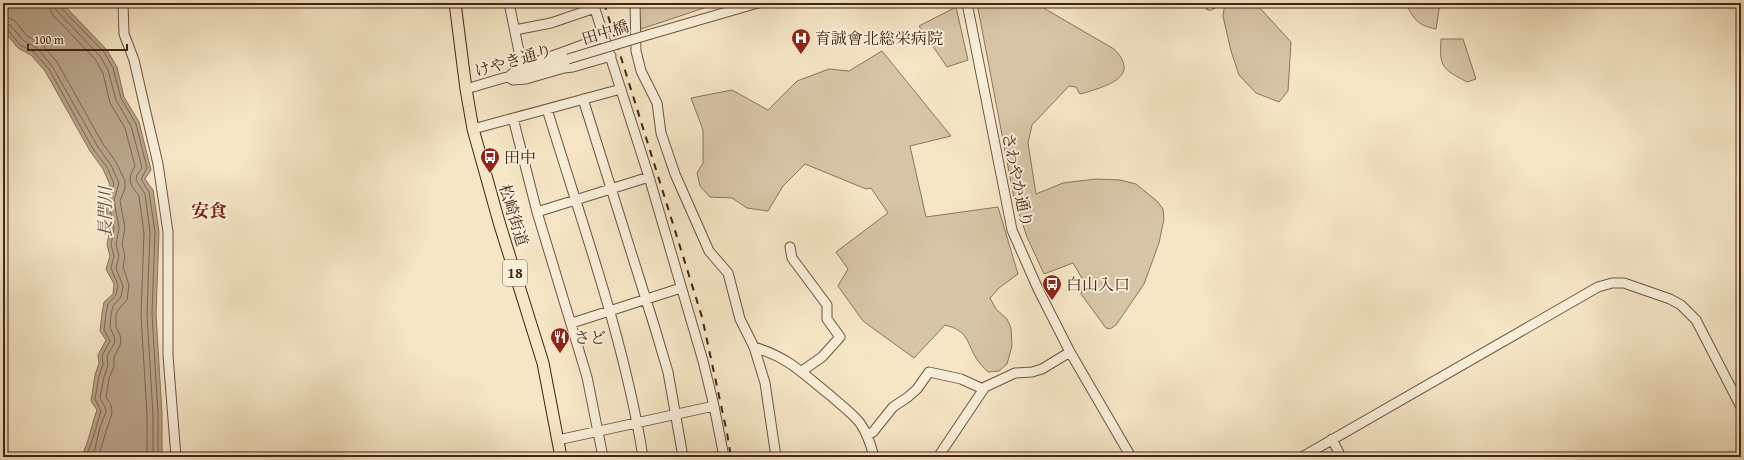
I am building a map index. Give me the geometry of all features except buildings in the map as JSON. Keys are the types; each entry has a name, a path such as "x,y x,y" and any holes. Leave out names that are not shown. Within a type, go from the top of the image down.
{"main road":[{"name":"松崎街道","path":"455,3 466,89 473,129 499,222 543,363 561,457"}],"street":[{"path":"123,3 124,34 134,60 146,111 160,179 168,232 168,356 176,457"},
{"path":"509,3 522,66"},
{"path":"635,3 636,51 642,71 657,103 662,133 675,174 709,251 728,273 740,319 754,347 765,383 776,457"},
{"name":"田中橋","path":"568,59 758,3"},
{"name":"さわやか通り","path":"967,3 1012,230 1038,289 1070,352 1131,457"},
{"path":"1208,3 1210,5 1212,3"},
{"path":"515,30 551,23 594,6 649,177 703,361 724,457"},
{"path":"604,37 522,66 508,77 513,80 526,79 564,68 573,68 611,56"},
{"name":"けやき通り","path":"466,89 568,59"},
{"path":"473,129 621,89"},
{"path":"583,99 668,372 683,457"},
{"path":"548,109 574,200 619,343 638,423 643,457"},
{"path":"513,118 537,212 572,323 587,377 603,457"},
{"path":"537,212 649,177"},
{"path":"790,248 792,258 827,305 827,319 840,337 822,357 802,371"},
{"path":"1302,457 1598,287 1612,283 1624,283 1681,304 1696,320 1720,370 1740,403"},
{"path":"572,323 681,288"},
{"path":"754,347 780,357 802,371 849,412 860,424 867,435 874,457"},
{"path":"938,457 983,390 1015,373 1032,372 1042,369 1070,352"},
{"path":"867,435 873,432 894,407 917,389 929,372 961,379 983,390"},
{"path":"558,440 714,406"},
{"path":"1332,439 1339,453 1337,457"}],"shaded area":[{"path":"638,3 719,3 641,29"},
{"path":"977,3 1035,3 1114,49 1122,59 1124,67 1122,74 1117,80 1100,88 1081,94 1076,87 1069,86 1032,125 1028,143 1036,194 1063,183 1096,179 1120,180 1136,184 1157,201 1163,209 1164,219 1159,243 1144,284 1116,325 1110,329 1106,328 1081,294 1083,280 1073,263 1044,274 1027,237 1014,198"},
{"path":"1225,3 1252,3 1257,5 1291,42 1288,91 1279,102 1256,93 1239,75 1231,51 1223,16"},
{"path":"1405,3 1440,3 1436,29 1425,26 1417,21"},
{"path":"956,7 968,60 947,67 919,26"},
{"path":"1441,39 1463,39 1476,79 1467,82 1453,74 1444,66 1441,56"},
{"path":"882,51 951,136 910,146 926,217 998,207 1018,274 999,288 990,298 996,309 1007,319 1011,328 1012,346 1007,364 999,371 988,372 977,360 968,341 962,333 953,327 945,325 914,358 863,321 838,286 848,269 836,252 888,213 871,188 866,189 805,164 783,186 768,211 747,208 732,198 710,197 700,186 697,173 703,163 703,130 691,98 732,90 768,110 797,81 829,69 849,71"}],"water":[{"path":"3,3 62,3 107,50 117,67 124,97 139,122 151,170 145,179 153,190 159,232 156,314 162,414 162,457 81,457 97,410 91,401 95,375 99,363 98,355 106,340 100,331 104,302 113,294 114,284 106,269 110,256 107,245 110,228 104,199 110,185 103,169 90,151 45,71 31,55 18,48 3,30"}],"railway":[{"path":"604,3 702,317 731,457"}],"place":[{"name":"育誠會北総栄病院","path":"801,55"},
{"name":"田中","path":"490,174"},
{"name":"白山入口","path":"1052,301"},
{"name":"さど","path":"560,354"}],"district":[{"name":"安食","path":"209,211"}],"water label":[{"name":"長門川","path":"105,212"}]}
